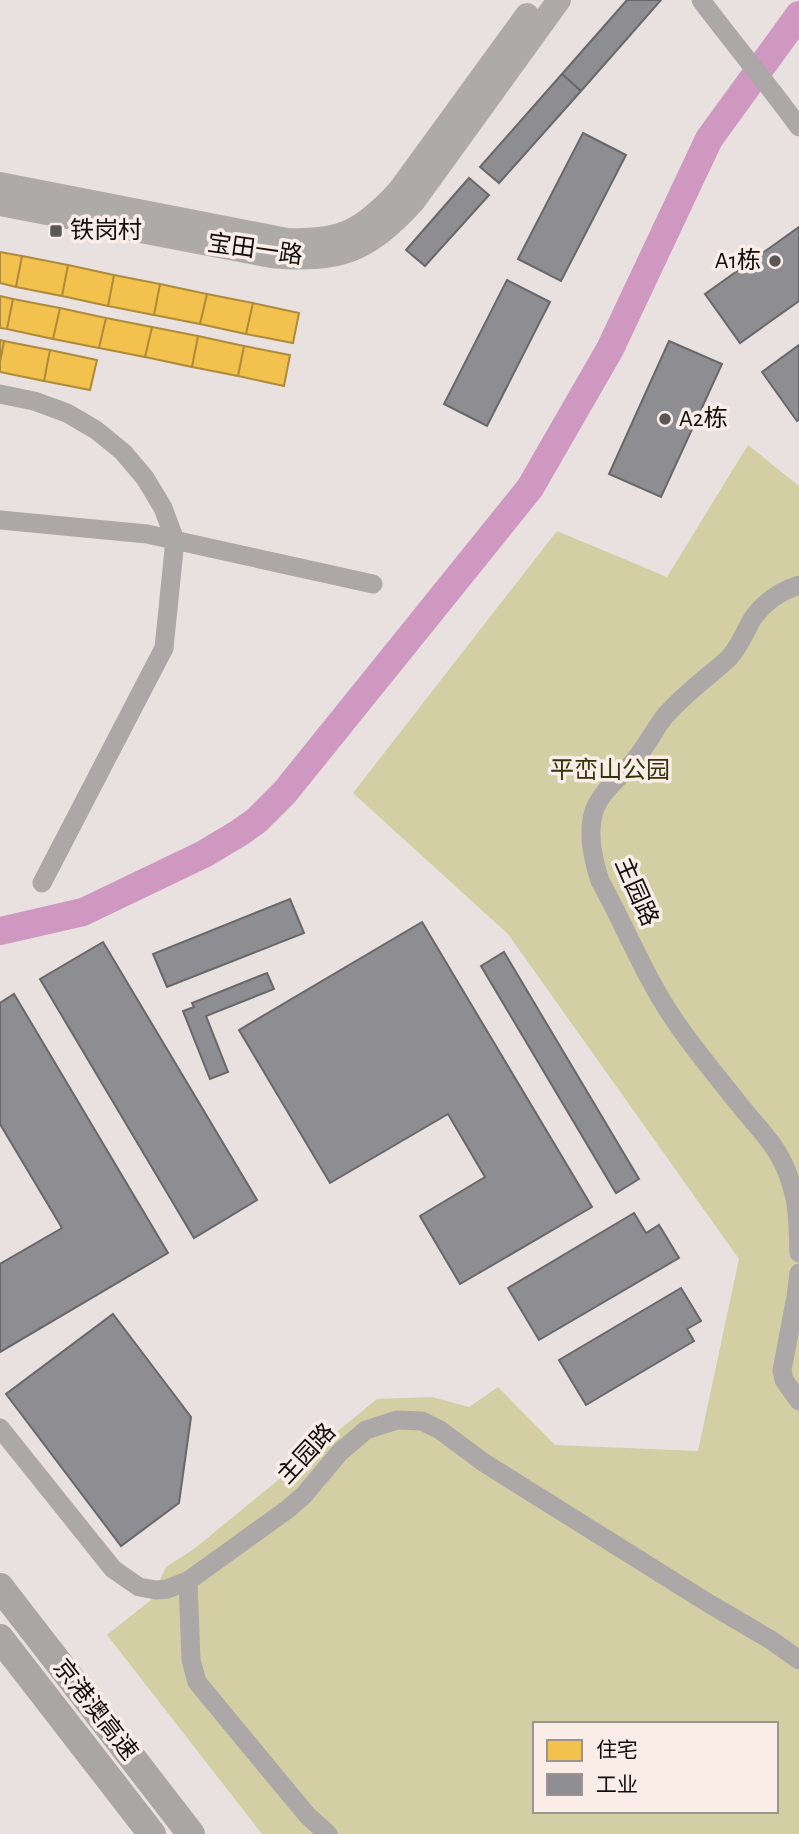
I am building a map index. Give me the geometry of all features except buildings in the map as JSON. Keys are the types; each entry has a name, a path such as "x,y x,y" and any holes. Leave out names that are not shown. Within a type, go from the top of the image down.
{"highway":[{"name":"京港澳高速","path":"0,1587 191,1834"},
{"name":"京港澳高速","path":"0,1638 152,1834"}],"main road":[{"name":"宝田一路","path":"0,184 287,240 312,241 332,238 366,222 399,191 538,0"},
{"name":"宝田一路","path":"0,204 271,256 302,259 329,257 352,250 376,237 395,222 413,202 559,0"}],"street":[{"path":"701,0 799,127"},
{"path":"0,394 34,401 67,413 96,430 123,452 145,478 163,508 175,540 164,648 43,883"},
{"path":"0,520 147,534 373,584"},
{"name":"主园路","path":"799,585 777,595 763,606 729,658 677,703 664,718 640,754 600,800 594,812 591,834 600,881 657,993 687,1038 778,1150 797,1205 799,1253"},
{"path":"799,1273 782,1370 785,1380 799,1401"},
{"name":"主园路","path":"188,1581 288,1509 304,1495 327,1465 366,1430 397,1420 415,1420 431,1424 483,1462 799,1660"},
{"path":"0,1428 118,1574 147,1589 167,1589 188,1581 191,1660 197,1682 307,1815 328,1834"}],"green space":[{"name":"平峦山公园","path":"748,445 799,486 799,1834 262,1834 107,1635 151,1600 166,1567 194,1549 377,1399 432,1397 469,1407 498,1387 555,1445 698,1451 739,1259 508,934 353,793 557,531 667,577"}],"waterway":[{"path":"0,931 83,912 204,854 256,821 285,792 530,488 610,349 709,139 799,15"}],"place":[{"name":"铁岗村","path":"56,231"},
{"name":"A1栋","path":"775,261"},
{"name":"A2栋","path":"665,419"}]}
